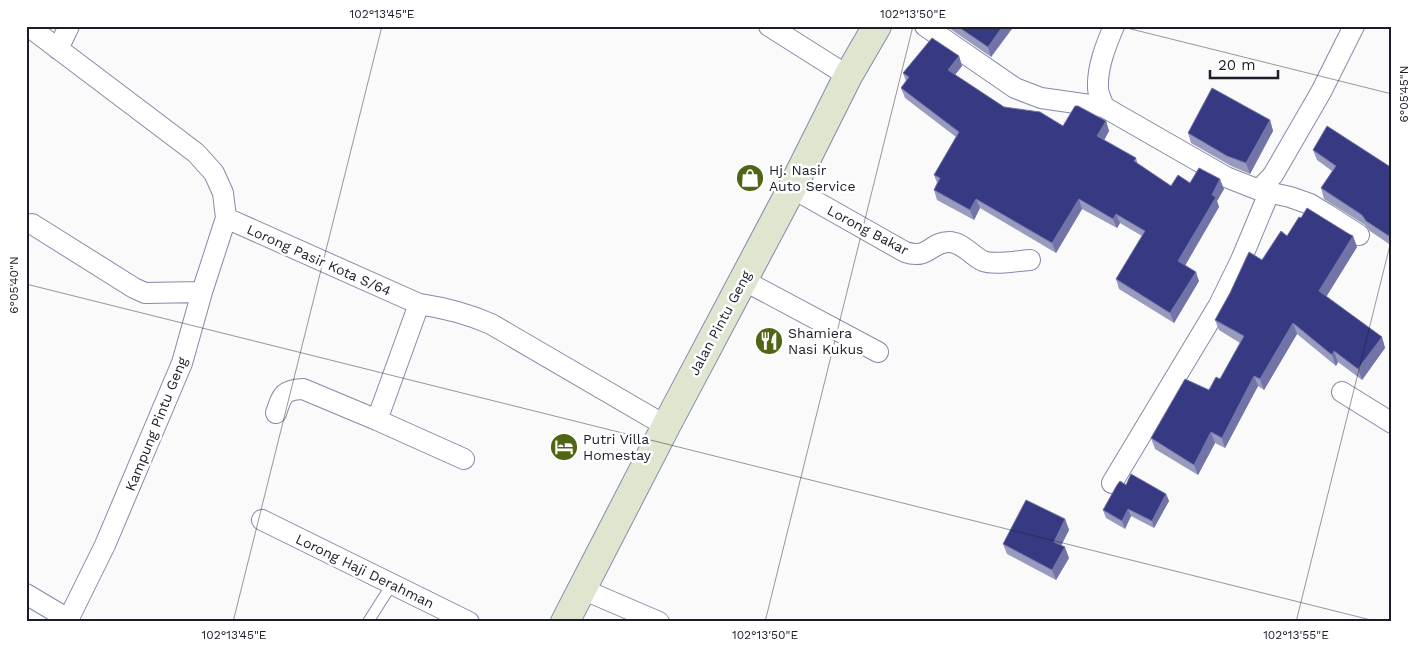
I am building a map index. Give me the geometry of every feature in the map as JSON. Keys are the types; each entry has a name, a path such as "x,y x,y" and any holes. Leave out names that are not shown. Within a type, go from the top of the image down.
{"main road":[{"name":"Jalan Pintu Geng","path":"565,622 792,188 848,76 877,26"}],"street":[{"path":"58,49 68,26"},
{"path":"769,26 848,76"},
{"path":"925,26 1015,88 1041,98 1101,98 1226,177 1264,192 1290,197 1310,204 1359,236"},
{"path":"1101,98 1098,76 1114,26"},
{"path":"1112,483 1219,305 1241,260 1264,192 1272,175 1321,92 1354,26"},
{"path":"29,30 58,49 196,154 214,173 223,193 226,218"},
{"name":"Lorong Bakar","path":"792,188 905,252 920,254 927,252 938,244 947,242 955,243 978,258 988,262 1030,260"},
{"name":"Kampung Pintu Geng","path":"68,620 105,545 182,363 226,218"},
{"name":"Lorong Pasir Kota S/64","path":"226,218 419,304 467,314 491,324 666,426"},
{"path":"32,224 145,293 202,292"},
{"path":"743,280 878,352"},
{"path":"377,420 419,304"},
{"path":"276,412 282,397 290,389 303,389 464,459"},
{"path":"1342,392 1392,423"},
{"name":"Lorong Haji Derahman","path":"262,520 469,622"},
{"path":"582,589 659,622"},
{"path":"26,594 68,620"}],"lane":[{"path":"368,622 392,584"}],"building":[{"path":"957,26 1003,26 988,47"},
{"path":"932,38 959,56 948,70 1004,107 1040,112 1063,126 1075,106 1078,106 1106,121 1097,136 1136,158 1134,161 1171,186 1178,175 1190,183 1199,168 1220,179 1212,195 1216,197 1178,261 1196,272 1170,313 1116,279 1145,231 1116,214 1113,219 1079,199 1052,243 976,199 970,210 934,190 940,178 934,175 959,132 901,88 909,77 903,73"},
{"path":"1212,88 1270,120 1246,163 1227,156 1188,133"},
{"path":"1327,126 1392,168 1392,238 1366,221 1362,215 1321,188 1336,166 1313,150"},
{"path":"1307,208 1353,236 1319,291 1382,337 1358,369 1334,351 1332,355 1293,323 1260,379 1254,376 1222,438 1211,432 1194,465 1151,438 1185,379 1209,390 1216,377 1220,379 1244,336 1215,320 1249,252 1262,260 1281,231 1287,236"},
{"path":"1131,474 1166,494 1152,521 1128,509 1122,521 1103,510 1120,481 1126,485"},
{"path":"1026,500 1065,519 1054,542 1065,547 1052,570 1003,544"}],"place":[{"name":"Hj. Nasir Auto Service","path":"750,178"},
{"name":"Shamiera Nasi Kukus","path":"769,341"},
{"name":"Putri Villa Homestay","path":"564,447"}]}
